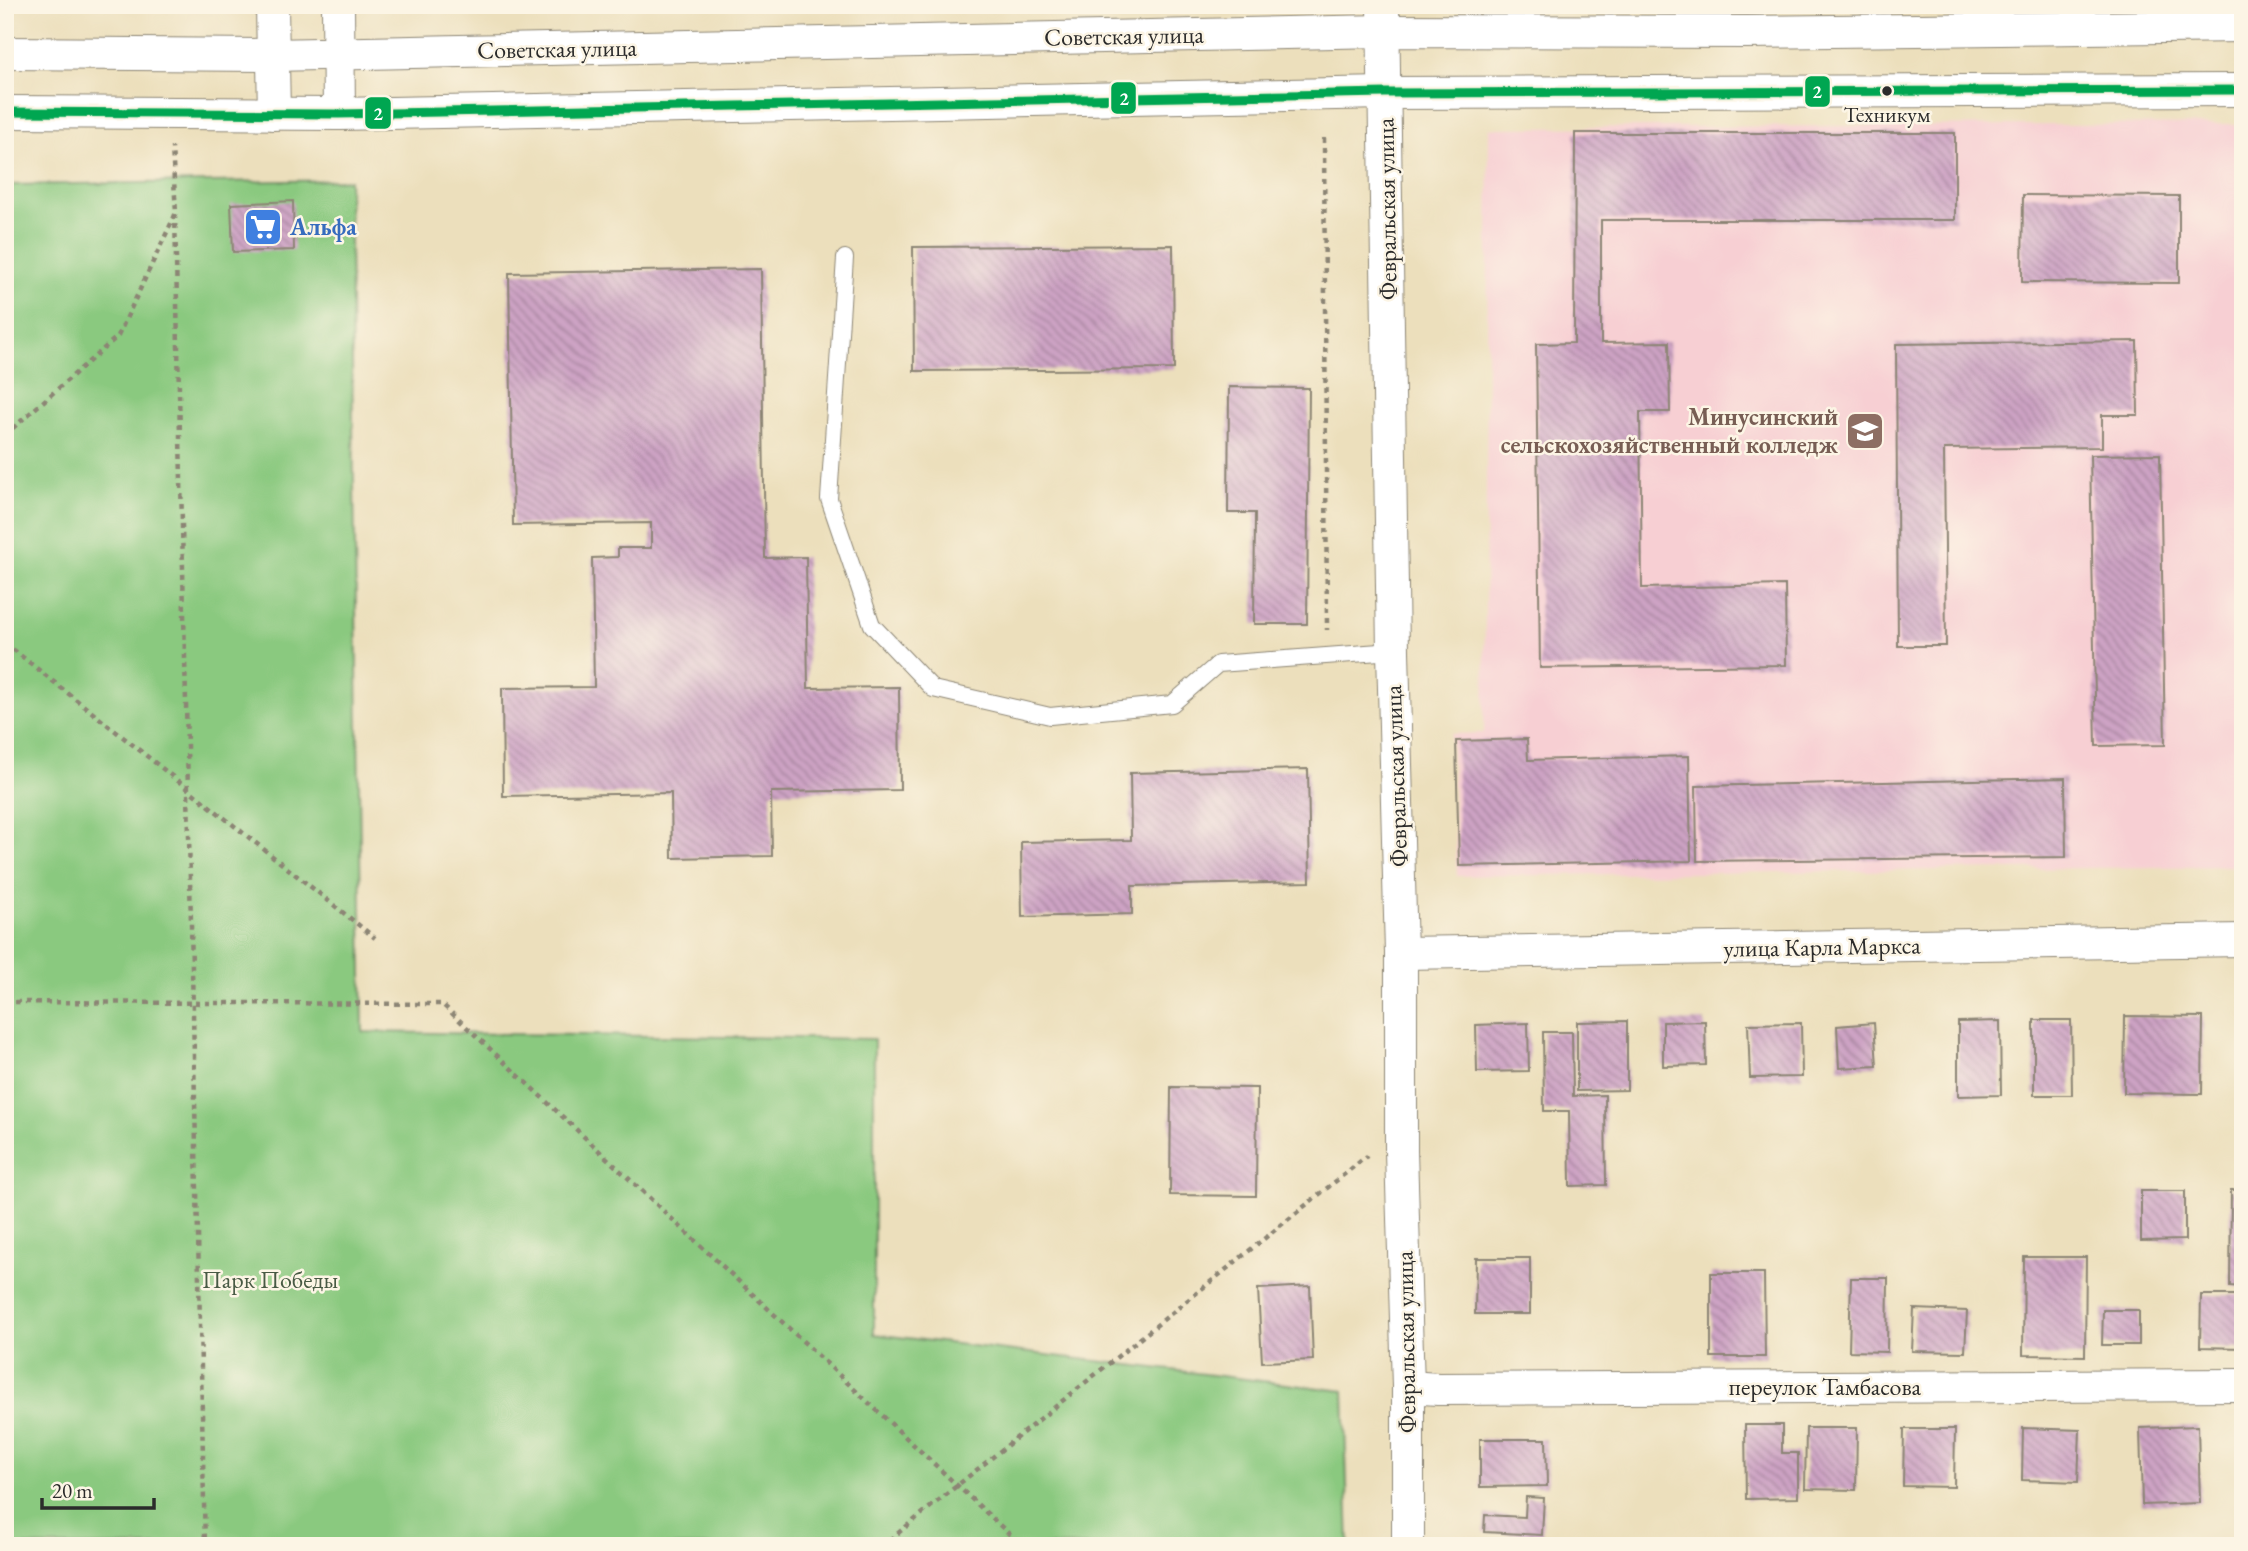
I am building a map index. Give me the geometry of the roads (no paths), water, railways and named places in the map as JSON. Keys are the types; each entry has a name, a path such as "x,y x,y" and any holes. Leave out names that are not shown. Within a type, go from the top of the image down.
{"street":[{"path":"272,5 274,114"},
{"path":"338,5 339,114"},
{"name":"Советская улица","path":"5,53 338,54 1383,18 1746,32 2243,26"},
{"name":"Февральская улица","path":"1383,18 1393,651 1401,953 1401,1151 1408,1387 1408,1546"},
{"path":"5,112 339,114 1385,93 2243,90"},
{"name":"улица Карла Маркса","path":"1401,953 2243,940"},
{"name":"переулок Тамбасова","path":"1408,1387 2243,1385"}],"lane":[{"path":"845,258 829,499 872,625 933,690 1050,716 1172,704 1218,664 1393,651"}],"place":[{"name":"Техникум","path":"1887,91"},
{"name":"Альфа","path":"263,227"},
{"name":"Минусинский сельскохозяйственный колледж","path":"1865,431"}],"park label":[{"name":"Парк Победы","path":"270,1280"}]}
